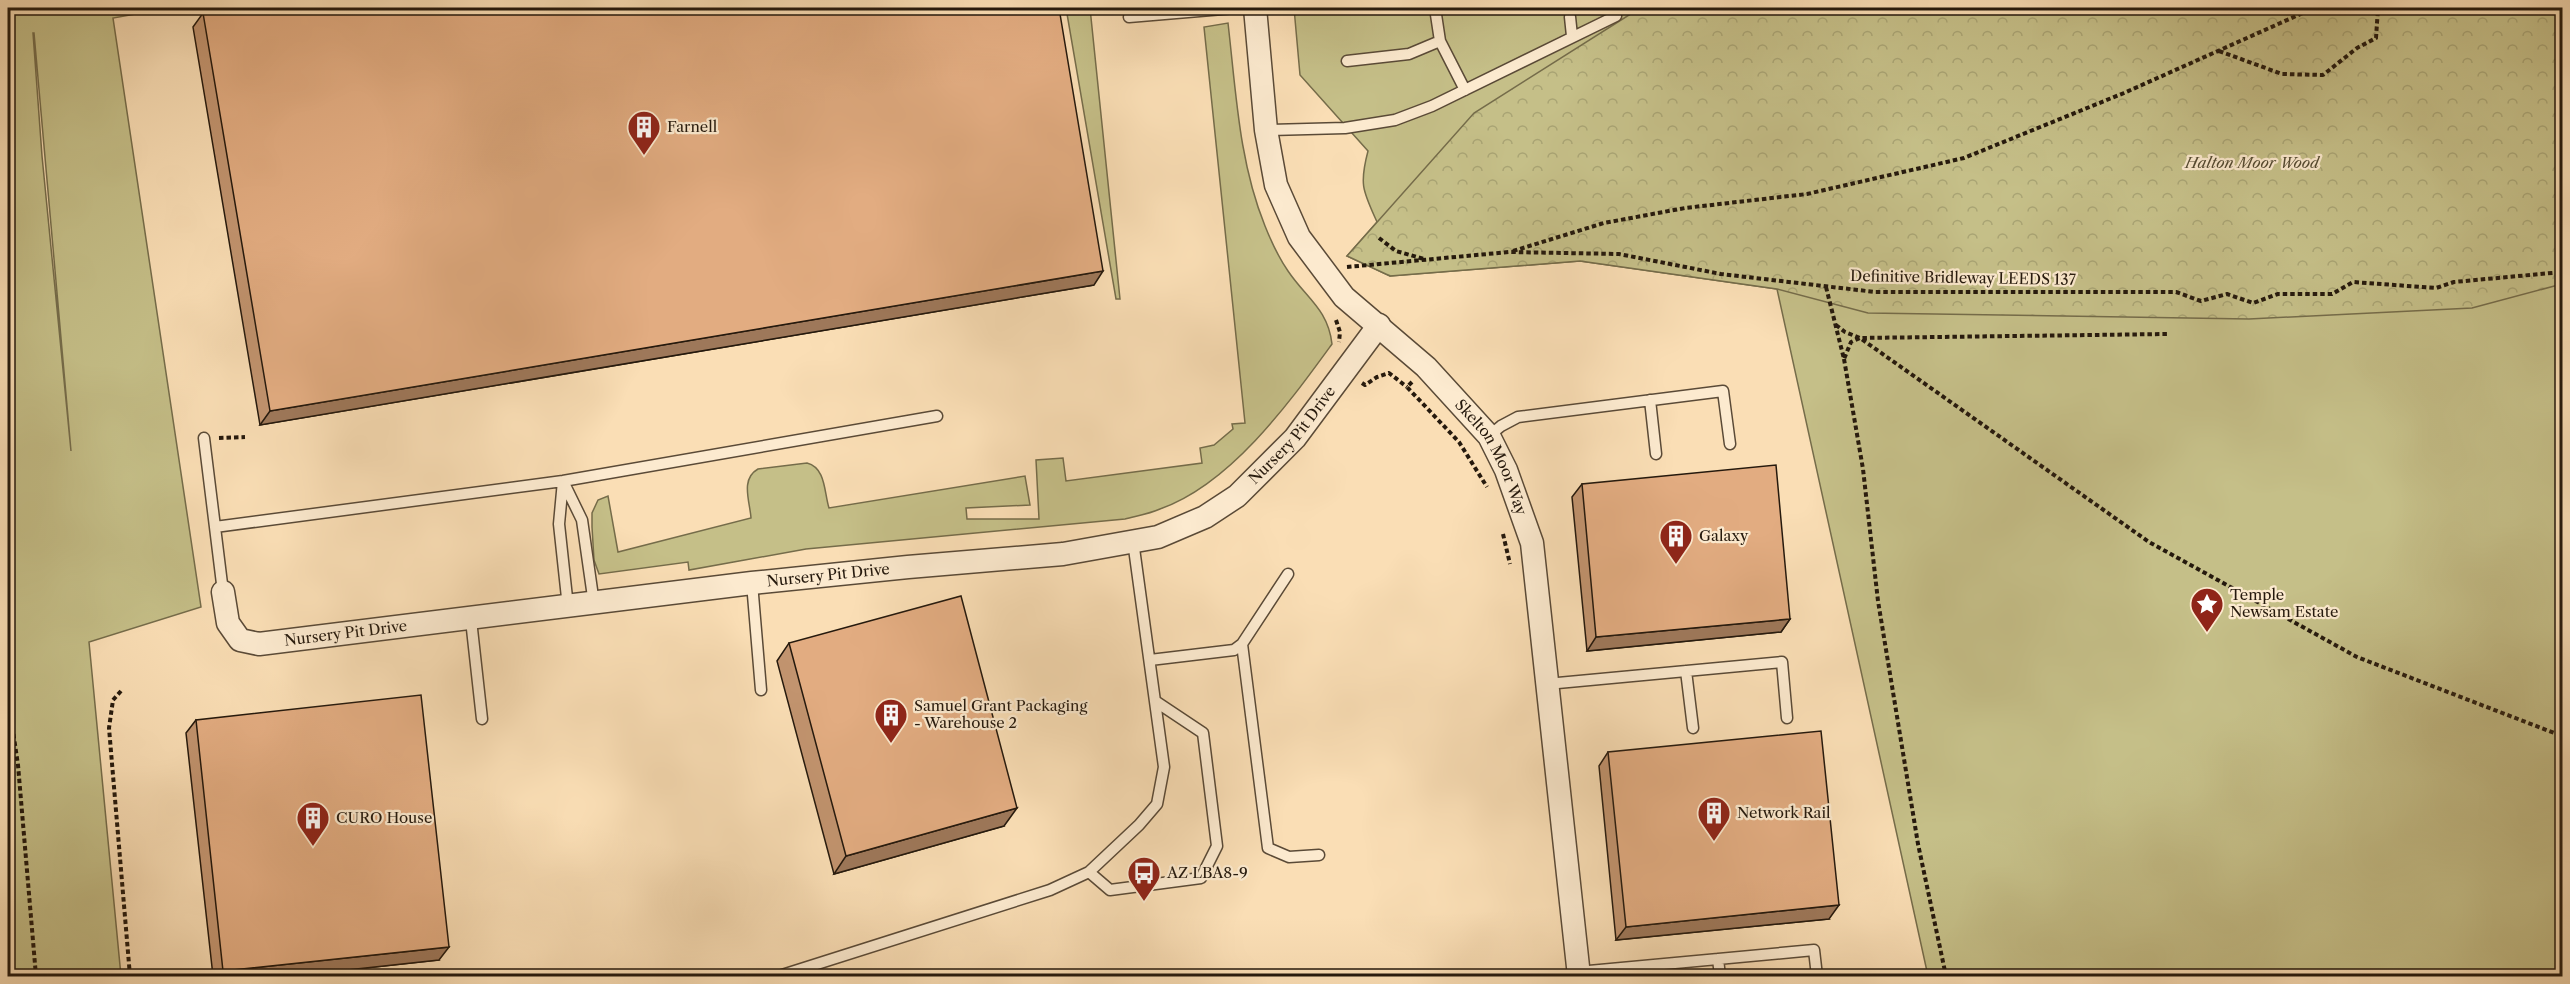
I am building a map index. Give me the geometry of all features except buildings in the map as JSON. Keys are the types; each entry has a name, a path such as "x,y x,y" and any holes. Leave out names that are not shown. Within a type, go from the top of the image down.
{"street":[{"name":"Skelton Moor Way","path":"1255,8 1266,130 1276,185 1299,237 1344,297 1426,367 1489,436 1506,470 1532,543 1579,974"},
{"name":"Nursery Pit Drive","path":"223,592 228,623 240,640 259,644 752,584 908,567 1063,554 1158,537 1205,517 1237,496 1294,438 1379,326"}],"lane":[{"path":"1129,17 1235,8"},
{"path":"1435,8 1440,41 1465,90"},
{"path":"1266,130 1345,128 1395,120 1432,106 1616,16"},
{"path":"1570,17 1572,36"},
{"path":"1347,61 1409,54 1440,41"},
{"path":"1489,436 1518,417 1723,391 1730,444"},
{"path":"1650,400 1656,454"},
{"path":"215,527 563,481 937,416"},
{"path":"204,438 223,592"},
{"path":"563,481 582,520 594,604"},
{"path":"563,481 559,524 568,607"},
{"path":"779,976 1050,890 1089,872 1157,804 1164,767 1134,541"},
{"path":"1150,660 1234,650 1242,644 1288,574"},
{"path":"752,584 761,690"},
{"path":"471,620 482,719"},
{"path":"1242,644 1268,848 1289,857 1319,855"},
{"path":"1547,684 1782,662 1787,718"},
{"path":"1686,671 1693,728"},
{"path":"1089,872 1110,890 1201,878 1218,846 1203,734 1155,701"},
{"path":"1579,974 1814,950 1817,976"},
{"path":"1718,959 1720,976"}],"path":[{"path":"1509,252 1604,223 1686,208 1807,194 1964,158 2124,93 2314,8"},
{"path":"2218,50 2282,74 2323,75 2357,48 2376,38 2378,8"},
{"path":"1379,238 1396,251 1426,260"},
{"name":"Definitive Bridleway LEEDS 137","path":"1321,268 1509,252 1619,254 1721,274 1875,292 2176,292 2201,301 2227,294 2253,303 2278,294 2332,294 2353,282 2436,288 2454,282 2562,272"},
{"path":"1826,287 1844,359 1863,469 1878,601 1918,844 1946,976"},
{"path":"1835,324 1845,332 1860,338 2149,542 2357,657 2562,736"},
{"path":"1844,359 1851,342 1860,338 2168,334"},
{"path":"1426,367 1407,387 1459,442 1485,483 1489,494"},
{"path":"204,438 245,437"},
{"path":"1502,526 1511,566"},
{"path":"121,691 113,700 110,728 130,976"},
{"path":"8,697 18,765 36,976"}],"green space":[{"path":"8,8 169,8 113,18 201,607 89,642 121,976 8,976","holes":["34,33 71,451 42,156"]},
{"path":"1066,8 1090,8 1120,299 1116,299"},
{"name":"Temple Newsam Estate","path":"1294,8 2562,8 2562,976 1928,976 1777,289 1580,261 1390,276 1347,256 1377,222 1364,188 1363,180 1368,151 1300,75"},
{"name":"Halton Moor Wood","path":"1640,8 2562,8 2562,284 2472,308 2249,319 1868,313 1777,289 1580,261 1390,276 1347,256 1474,113"},
{"path":"1228,23 1236,101 1244,152 1256,202 1278,255 1321,313 1330,332 1332,344 1277,416 1234,461 1211,481 1186,497 1156,511 1125,519 806,549 689,570 688,562 599,574 594,560 592,513 598,500 608,496 618,552 751,518 748,485 752,473 758,469 807,463 813,466 821,475 829,508 1025,476 1030,505 966,508 967,519 1039,519 1036,460 1063,458 1066,481 1202,463 1200,448 1214,445 1233,429 1232,424 1245,423 1204,27"}],"place":[{"name":"Farnell","path":"644,156"},
{"name":"Galaxy","path":"1676,565"},
{"name":"Temple Newsam Estate","path":"2207,633"},
{"name":"Samuel Grant Packaging - Warehouse 2","path":"891,744"},
{"name":"Network Rail","path":"1714,842"},
{"name":"CURO House","path":"313,847"},
{"name":"AZ LBA8-9","path":"1144,902"}]}
